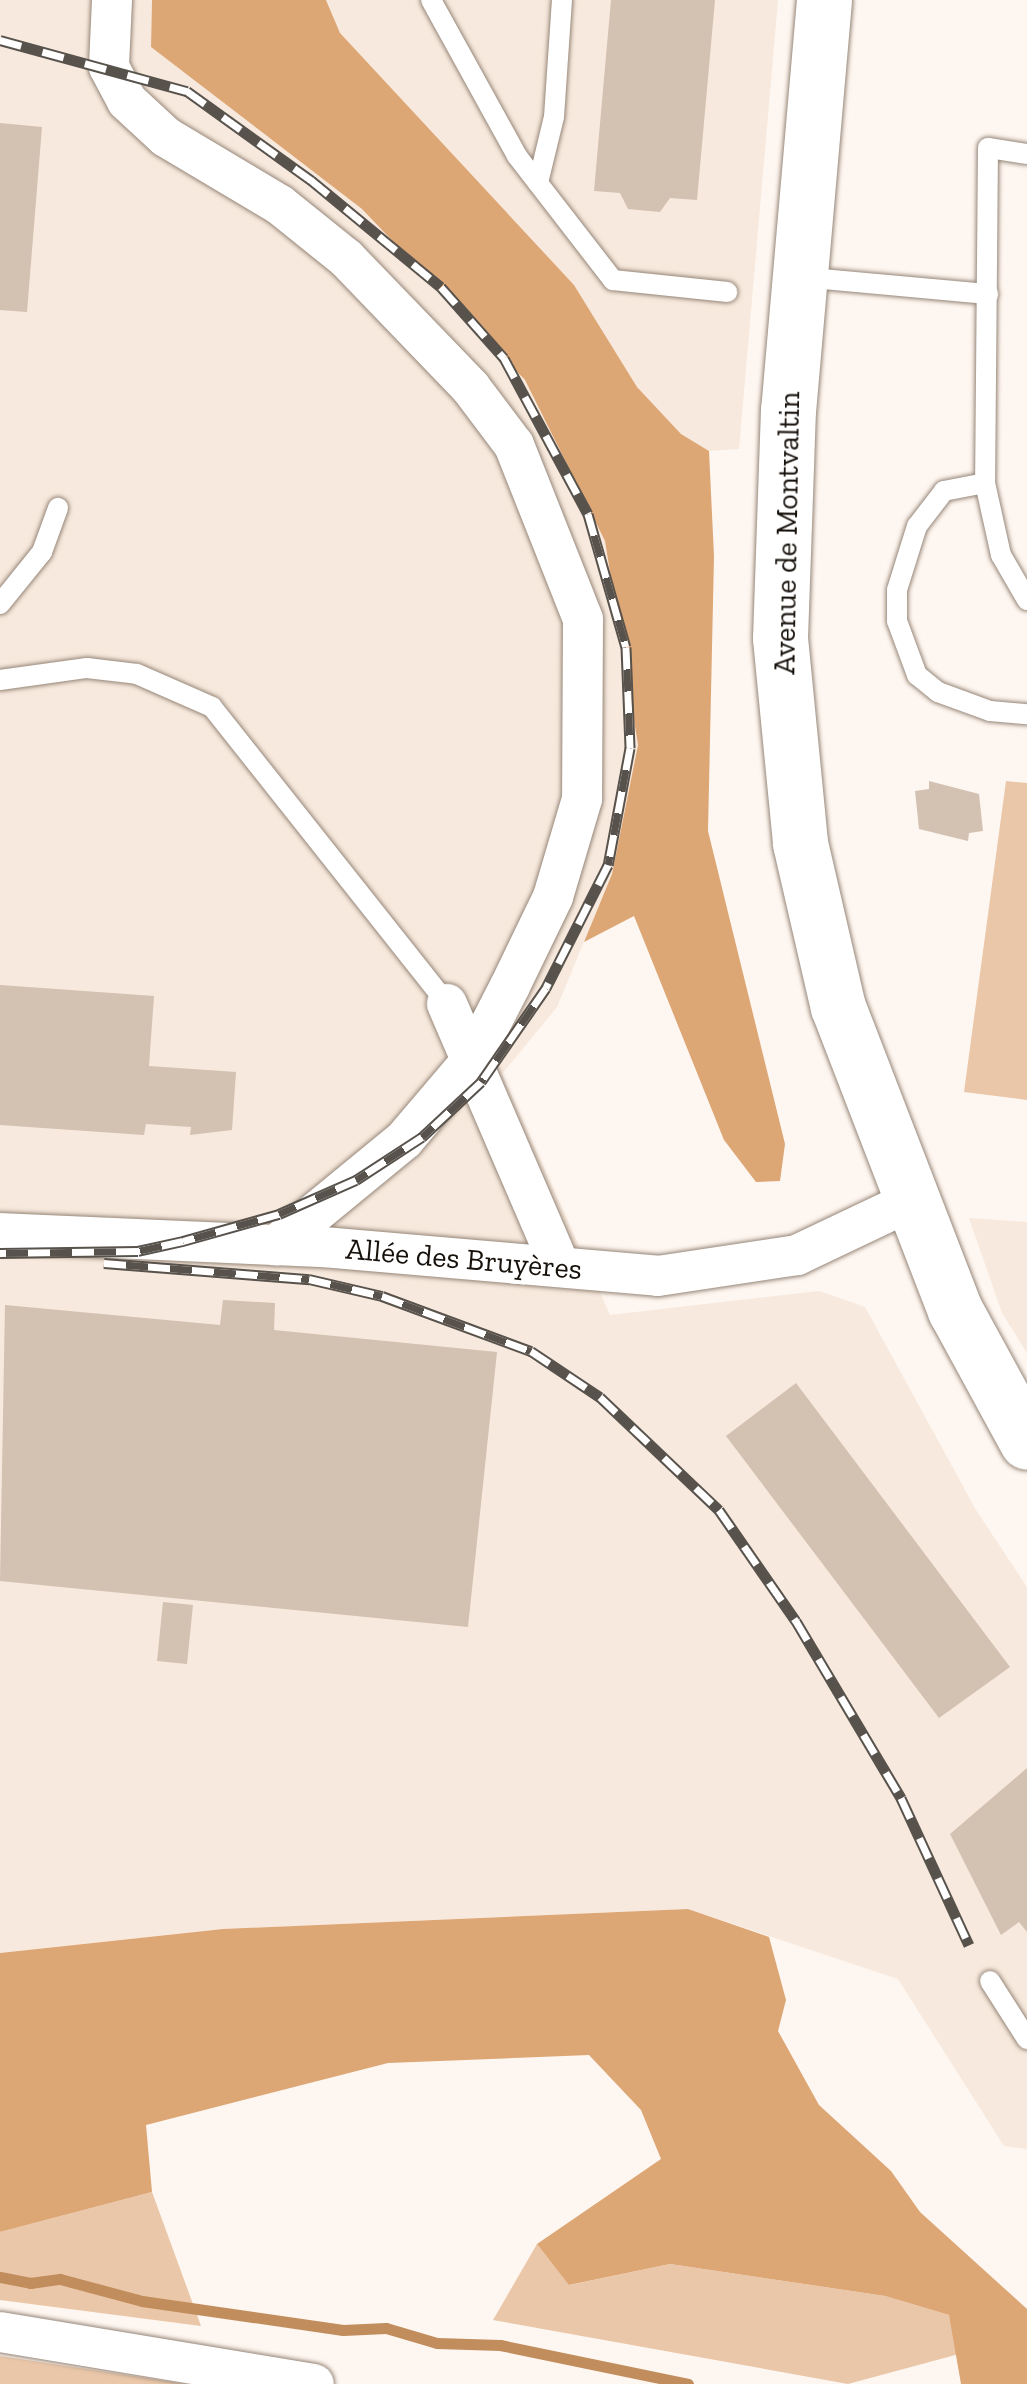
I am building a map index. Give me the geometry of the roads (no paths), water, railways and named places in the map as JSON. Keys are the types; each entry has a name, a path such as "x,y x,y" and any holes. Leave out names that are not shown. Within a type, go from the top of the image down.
{"street":[{"path":"112,0 109,67 145,121 280,205 346,258 471,388 514,445 582,619 582,799 553,898 472,1060 404,1140 276,1245"},
{"name":"Avenue de Montvaltin","path":"824,0 799,276 780,638 791,774 827,969 955,1310 1027,1442"},
{"path":"447,1004 560,1266"},
{"name":"Allée des Bruyères","path":"0,1233 276,1245 658,1276 797,1255 913,1200"},
{"path":"0,2332 314,2384"}],"lane":[{"path":"431,0 538,182 613,280 727,292"},
{"path":"538,182 554,117 562,0"},
{"path":"1027,154 988,148 985,484 1001,555 1027,600"},
{"path":"799,276 988,294"},
{"path":"985,484 944,490 924,514 901,576 896,621 917,676 938,692 990,711 1027,714"},
{"path":"0,604 42,552 58,508"},
{"path":"0,680 87,668 137,674 212,707 447,1004"},
{"path":"990,1981 1027,2039"}],"waterway":[{"path":"0,2277 30,2283 60,2279 142,2301 343,2330 386,2328 437,2343 500,2345 688,2384"}],"railway":[{"path":"0,40 187,91 311,180 441,287 504,358 588,514 626,647 630,748 608,865 546,988 481,1082 422,1137 356,1180 279,1214 183,1241 138,1251 0,1253"},
{"path":"104,1263 309,1279 382,1296 531,1351 600,1397 719,1510 796,1621 901,1798 969,1945"}]}
